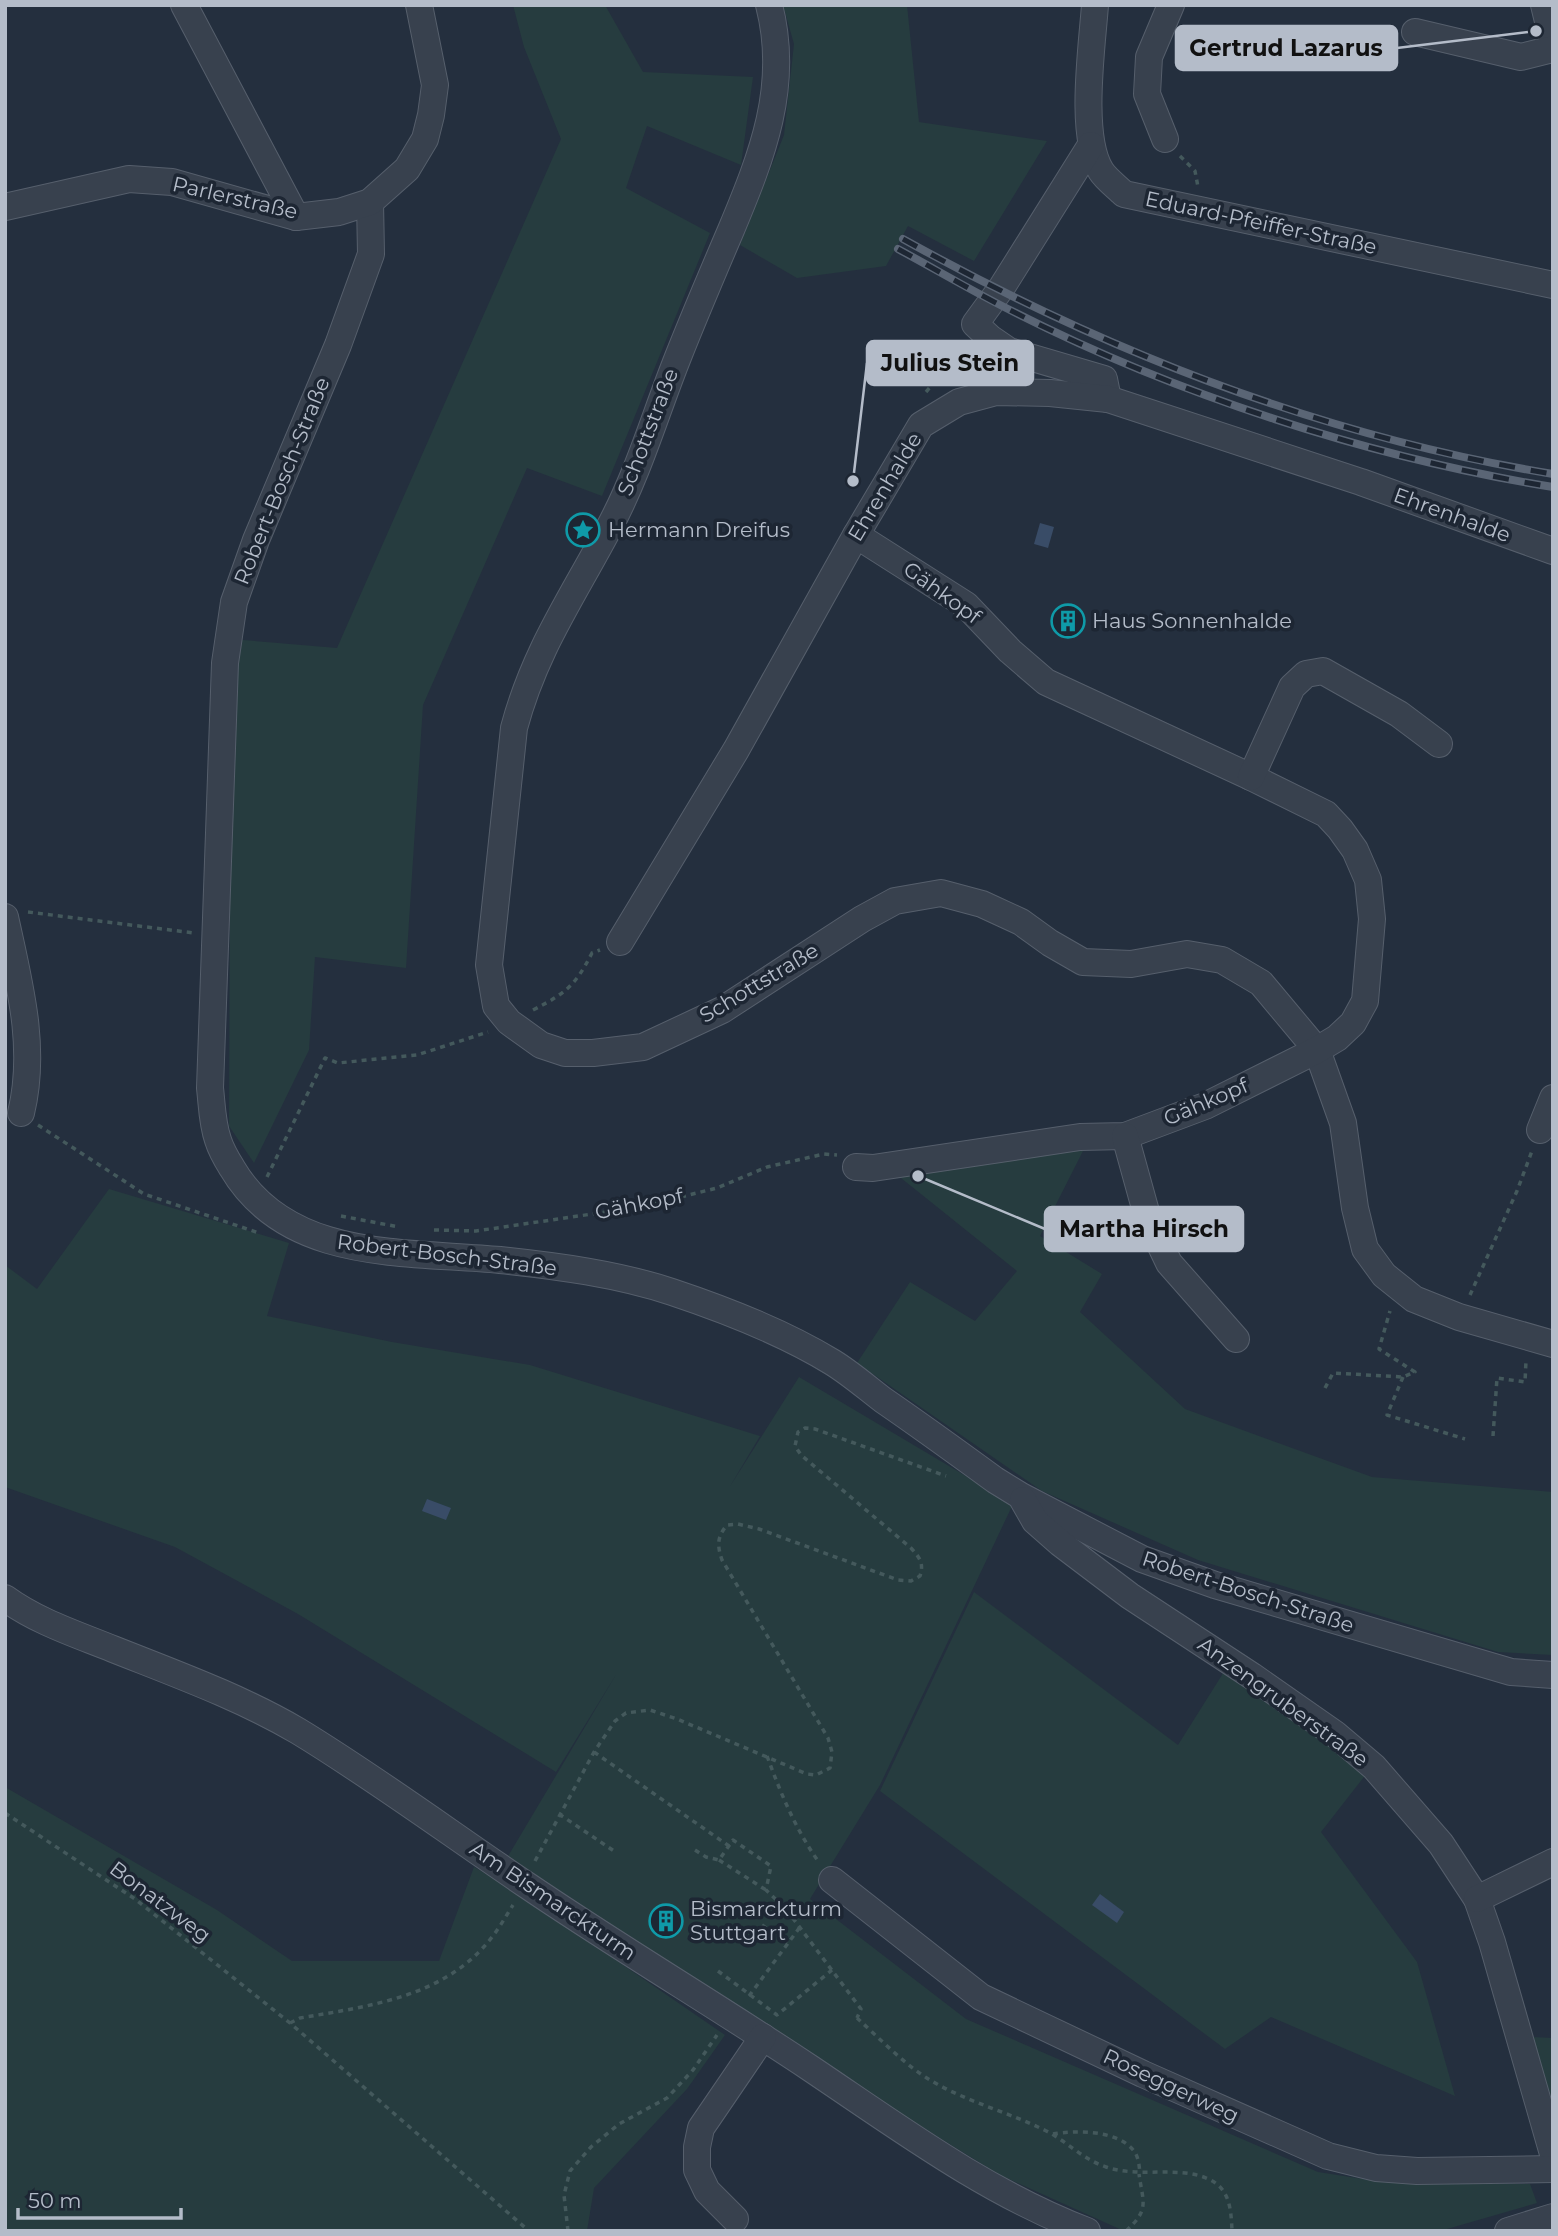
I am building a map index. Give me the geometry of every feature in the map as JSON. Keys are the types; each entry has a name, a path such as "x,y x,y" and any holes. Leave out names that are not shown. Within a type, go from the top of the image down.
{"street":[{"path":"184,5 296,216"},
{"name":"Parlerstraße","path":"5,207 129,179 172,182 296,216 339,212 370,202 397,181 412,162 425,139 431,115 435,85 419,5"},
{"name":"Schottstraße","path":"769,5 778,49 776,80 771,118 754,175 613,521 551,631 524,692 517,716 489,965 496,1006 509,1022 541,1045 565,1053 593,1053 643,1046 722,1010 862,919 895,901 941,893 982,904 1021,922 1083,962 1131,964 1187,954 1222,960 1261,983 1317,1050 1343,1123 1355,1208 1365,1249 1384,1275 1414,1299 1459,1317 1540,1341"},
{"name":"Eduard-Pfeiffer-Straße","path":"1095,5 1089,91 1091,145 1101,172 1124,194 1553,285"},
{"path":"1165,139 1147,94 1149,57 1171,5"},
{"path":"1544,5 1553,41"},
{"path":"1415,32 1521,57 1553,49"},
{"path":"1091,145 975,324 1009,351 1104,379 1108,399"},
{"name":"Robert-Bosch-Straße","path":"370,202 371,254 338,345 256,540 234,602 225,663 210,1088 218,1142 228,1162 255,1200 288,1224 308,1234 332,1241 390,1252 501,1260 594,1273 669,1291 736,1315 832,1362 995,1480 1142,1559 1215,1585 1511,1672 1553,1675"},
{"name":"Ehrenhalde","path":"620,942 736,750 921,425 959,402 996,392 1050,393 1108,399 1361,482 1553,551"},
{"name":"Gähkopf","path":"856,535 966,605 1010,651 1045,682 1326,814 1355,850 1368,880 1372,919 1365,1001 1353,1023 1337,1038 1317,1050 1205,1106 1125,1136 1080,1137 873,1168 856,1167"},
{"path":"1251,777 1292,687 1306,674 1323,671 1399,714 1439,744"},
{"path":"12,914 28,1049 27,1090 21,1113"},
{"path":"1540,1130 1553,1098"},
{"path":"1125,1136 1148,1219 1169,1263 1236,1339"},
{"name":"Anzengruberstraße","path":"1021,1496 1035,1521 1059,1543 1130,1596 1335,1734 1374,1767 1441,1844 1477,1899 1553,2154"},
{"name":"Am Bismarckturm","path":"5,1598 45,1622 226,1695 297,1731 405,1801 526,1885 885,2119 1004,2192 1058,2220 1087,2231"},
{"path":"1477,1899 1553,1862"},
{"name":"Roseggerweg","path":"832,1880 981,1997 1154,2080 1328,2156 1376,2168 1417,2171 1553,2169"},
{"path":"735,2219 707,2191 697,2170 697,2147 701,2128 763,2037"},
{"path":"1508,2231 1553,2217"}],"path":[{"path":"1165,139 1195,171 1198,184 1192,210"},
{"path":"943,372 961,342"},
{"path":"12,914 216,936"},
{"path":"255,1200 325,1058 338,1063 417,1055 502,1028 562,995 580,976 592,953 620,942"},
{"path":"21,1113 144,1194 249,1229"},
{"path":"1467,1301 1517,1191 1540,1130"},
{"name":"Gähkopf","path":"423,1229 476,1231 640,1207 717,1188 767,1167 824,1154 845,1156 856,1167"},
{"path":"334,1215 410,1229"},
{"path":"1325,1388 1333,1373 1403,1377 1415,1372 1379,1349 1397,1286"},
{"path":"1493,1436 1497,1378 1525,1382 1540,1341"},
{"path":"1403,1377 1387,1415 1465,1439"},
{"path":"290,2023 300,2018 398,1998 429,1988 464,1965 491,1938 526,1885 538,1852 594,1752 615,1721 626,1713 650,1710 807,1774 816,1775 830,1768 832,1752 828,1738 726,1570 717,1545 721,1533 727,1525 738,1524 759,1529 898,1580 911,1581 920,1576 923,1568 921,1559 880,1520 801,1455 795,1446 798,1432 805,1428 815,1429 950,1478"},
{"path":"594,1752 729,1846"},
{"path":"768,1756 785,1803 802,1838 832,1880"},
{"name":"Bonatzweg","path":"5,1813 135,1899 290,2023 529,2231"},
{"path":"559,1814 617,1853"},
{"path":"719,1860 733,1840 771,1866 766,1890"},
{"path":"695,1850 706,1857 719,1860 766,1890 786,1909 861,2009 857,2018 851,2020"},
{"path":"762,1925 787,1942"},
{"path":"749,1996 800,1927"},
{"path":"718,1970 777,2015 832,1970"},
{"path":"568,2231 564,2195 569,2171 591,2147 619,2124 667,2098 693,2070 730,2016"},
{"path":"857,2018 928,2079 1052,2134 1086,2158 1106,2167 1139,2173 1195,2175 1206,2178 1219,2186 1228,2198 1232,2210 1232,2231"},
{"path":"1052,2134 1087,2131 1126,2144 1133,2150 1139,2159 1144,2208 1139,2219 1126,2231"}],"green space":[{"path":"513,5 605,5 643,72 753,77 741,165 647,126 626,188 710,233 602,496 527,468 423,705 406,968 315,957 309,1050 254,1163 229,1126 231,639 337,648 561,139 524,47"},
{"path":"783,5 907,5 919,122 1047,141 974,261 908,226 886,266 797,278 740,245 784,135 794,44"},
{"path":"1084,1149 1040,1236 1102,1274 1080,1312 1185,1409 1372,1477 1553,1492 1553,1655 1498,1652 1198,1560 1042,1491 857,1363 910,1282 975,1321 1017,1271 896,1174"},
{"path":"109,1189 289,1243 267,1316 392,1342 530,1365 760,1436 729,1488 799,1377 1013,1504 880,1785 810,1899 966,2019 1318,2172 1389,2183 1530,2184 1537,2203 1440,2231 1124,2231 1000,2175 729,2009 507,1858 617,1673 556,1772 298,1614 175,1547 5,1487 5,1265 37,1289"},
{"path":"974,1592 1178,1745 1227,1667 1367,1773 1321,1832 1417,1962 1455,2096 1271,2017 1225,2049 880,1791"},
{"path":"5,1787 217,1910 292,1961 439,1961 474,1867 511,1888 725,2035 687,2089 594,2188 587,2231 5,2231"},
{"path":"1533,2037 1553,2038 1553,2104"}],"water":[{"path":"1040,523 1054,527 1048,548 1034,544"},
{"path":"427,1499 451,1508 446,1520 422,1511"},
{"path":"1100,1894 1124,1912 1117,1923 1092,1905"}],"railway":[{"path":"903,239 1058,318 1218,385 1383,437 1468,458 1553,474"},
{"path":"898,249 996,303 1073,341 1206,395 1275,419 1414,459 1553,487"}],"place":[{"name":"Gertrud Lazarus","path":"1536,31"},
{"name":"Julius Stein","path":"853,481"},
{"name":"Hermann Dreifus","path":"583,530"},
{"name":"Haus Sonnenhalde","path":"1068,621"},
{"name":"Martha Hirsch","path":"918,1176"},
{"name":"Bismarckturm Stuttgart","path":"666,1921"}]}
